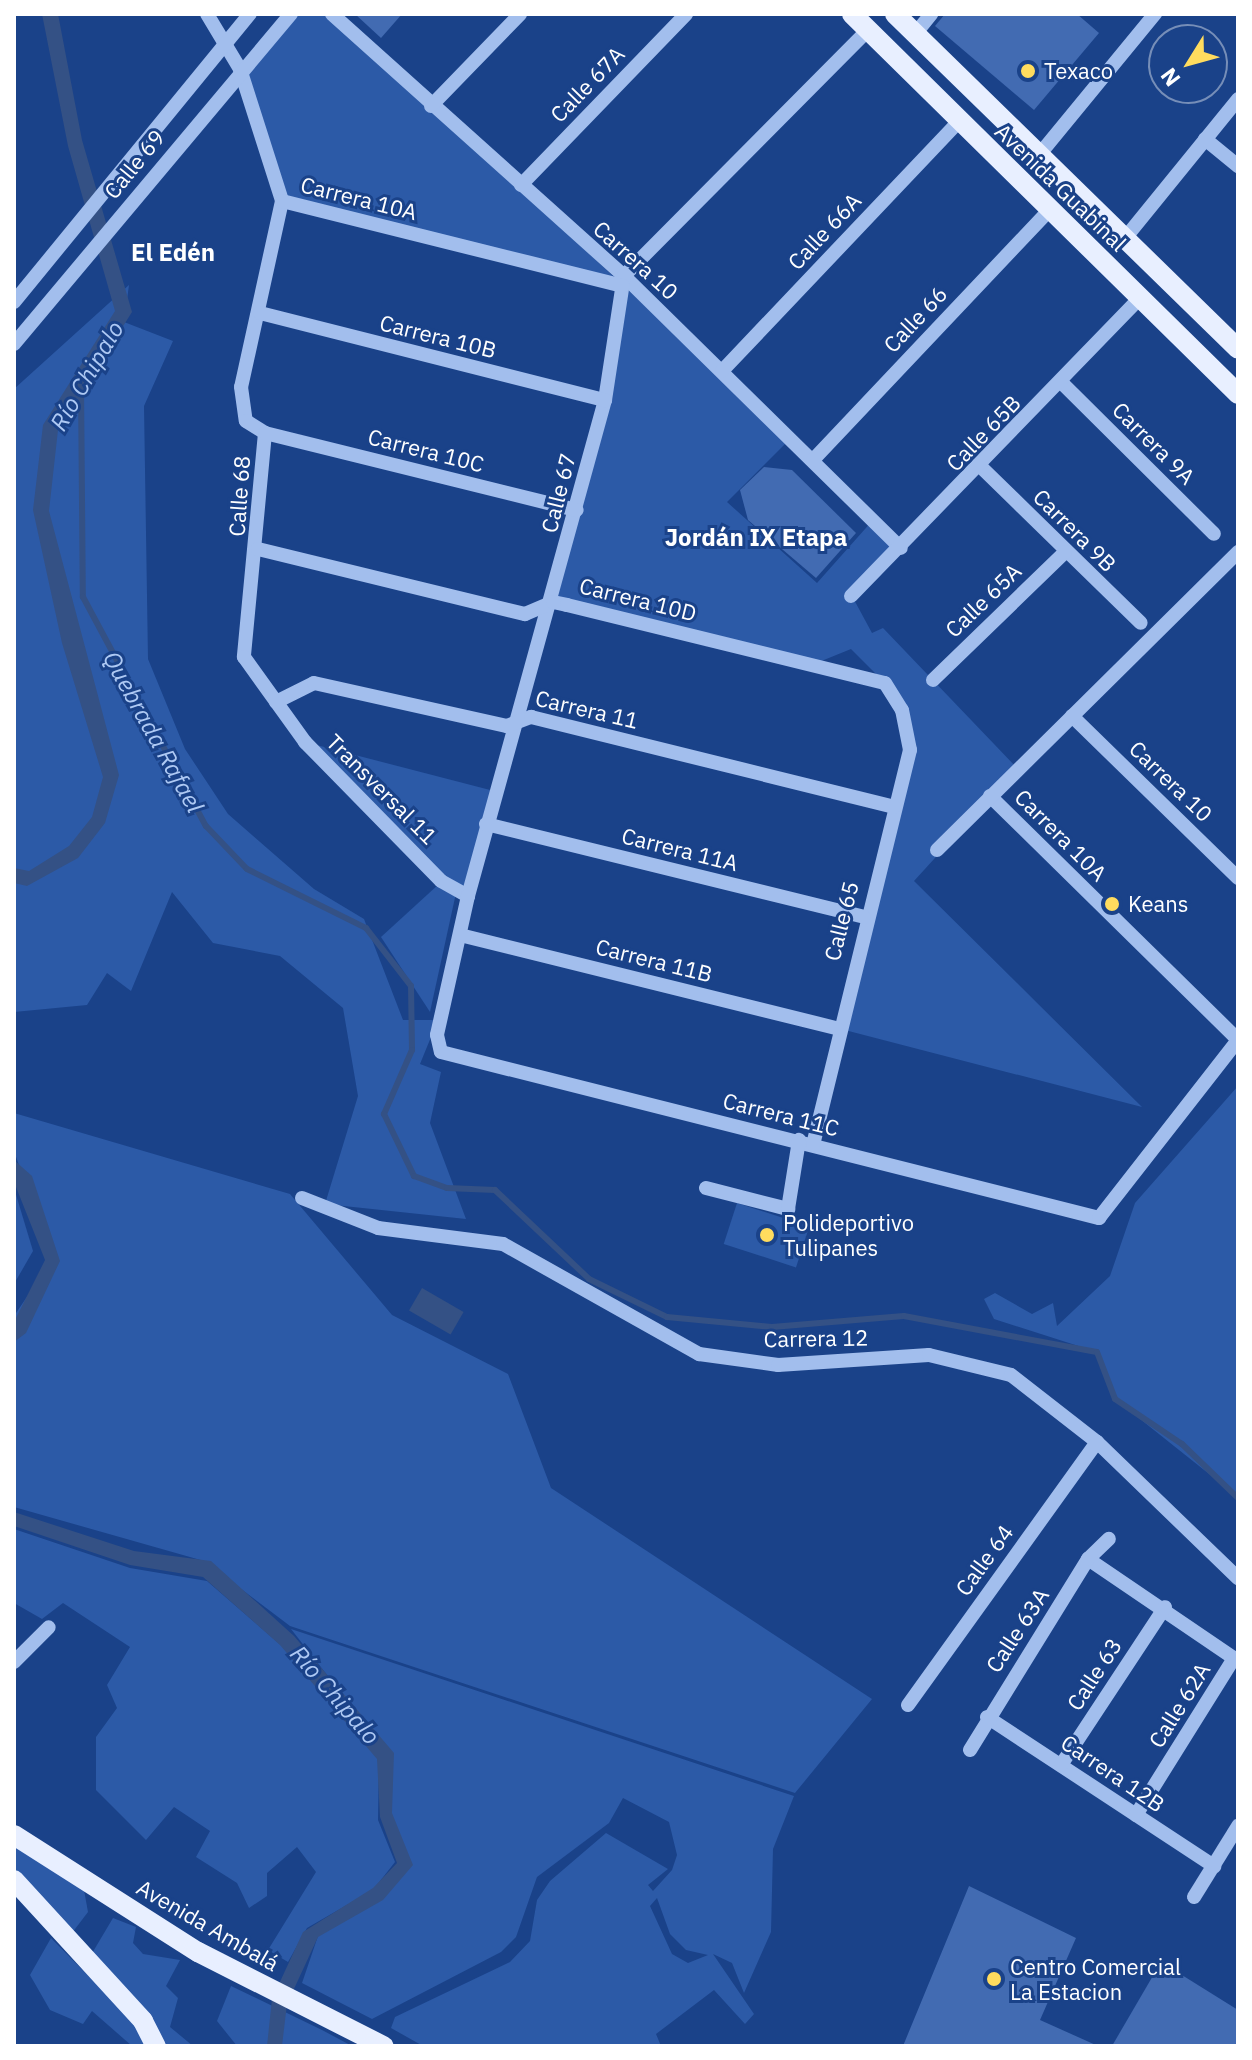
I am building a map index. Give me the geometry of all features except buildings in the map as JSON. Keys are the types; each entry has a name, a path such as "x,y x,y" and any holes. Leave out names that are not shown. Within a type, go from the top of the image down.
{"main road":[{"name":"Avenida Guabinal","path":"852,14 1238,394"},
{"name":"Avenida Guabinal","path":"895,14 1238,349"},
{"name":"Avenida Ambalá","path":"14,1835 198,1952 383,2046"},
{"path":"14,1880 143,2021 156,2046"}],"street":[{"name":"Carrera 10A","path":"207,14 229,44 240,69 282,201 624,281"},
{"name":"Calle 69","path":"14,302 229,44 250,14"},
{"name":"Calle 69","path":"14,344 240,69 291,14"},
{"name":"Carrera 10","path":"332,14 722,371 901,548"},
{"path":"431,106 520,14"},
{"name":"Calle 67A","path":"521,185 686,14"},
{"path":"915,34 931,14"},
{"path":"1039,155 1155,14"},
{"path":"624,281 868,30"},
{"path":"1126,237 1238,99"},
{"name":"Calle 66A","path":"722,371 959,121"},
{"path":"1205,139 1238,166"},
{"name":"Calle 68","path":"276,702 244,657 258,549 265,433 246,421 241,387 260,313 282,201"},
{"name":"Calle 66","path":"813,460 1050,209"},
{"name":"Calle 67","path":"441,1052 437,1035 468,896 486,824 553,602 605,400 624,281"},
{"name":"Calle 65B","path":"851,596 981,467 1141,297"},
{"name":"Carrera 10B","path":"260,313 605,400"},
{"name":"Carrera 9A","path":"1062,383 1214,534"},
{"name":"Carrera 10C","path":"265,433 577,510"},
{"name":"Carrera 9B","path":"981,467 1141,623"},
{"name":"Carrera 10D","path":"258,549 525,614 553,602 885,683 902,710"},
{"name":"Calle 65A","path":"933,680 1065,552"},
{"path":"937,850 1238,552"},
{"name":"Carrera 11","path":"276,702 314,683 507,726 518,717 894,807"},
{"name":"Transversal 11","path":"276,702 305,742 441,881 468,896"},
{"name":"Calle 65","path":"706,1188 788,1209 910,750 902,710"},
{"name":"Carrera 10","path":"1072,716 1238,878"},
{"name":"Carrera 10A","path":"990,796 1238,1040"},
{"name":"Carrera 11A","path":"486,824 864,917"},
{"name":"Carrera 11B","path":"460,935 837,1028"},
{"name":"Carrera 11C","path":"441,1052 1099,1218 1109,1210 1163,1127 1238,1040"},
{"name":"Carrera 12","path":"302,1198 378,1228 503,1244 699,1354 778,1365 929,1355 1011,1375 1097,1442 1238,1578"},
{"name":"Calle 64","path":"908,1705 1097,1442"},
{"name":"Calle 63A","path":"970,1750 987,1717 1088,1559 1109,1539"},
{"path":"1088,1559 1165,1607 1236,1659"},
{"name":"Calle 63","path":"1061,1765 1165,1607"},
{"path":"14,1662 49,1627"},
{"name":"Calle 62A","path":"1136,1815 1236,1659"},
{"name":"Carrera 12B","path":"987,1717 1214,1866"},
{"path":"1194,1897 1238,1826"}],"shaded area":[{"path":"291,14 332,14 789,440 727,502 817,583 873,520 901,548 852,596 872,633 883,628 1017,768 914,881 1142,1107 837,1028 910,750 885,683 851,649 814,664 553,602 623,286 282,201 240,69"},
{"path":"129,285 124,322 173,341 144,406 148,659 185,749 228,814 314,889 364,919 403,1020 438,1020 420,1064 441,1072 430,1123 466,1219 325,1204 358,1096 343,1008 280,956 213,943 172,892 131,991 107,973 87,1005 14,1012 14,389"},
{"path":"305,742 494,791 468,896 441,880"},
{"path":"439,884 456,893 430,1012 381,937"},
{"path":"1238,1086 1238,1497 1115,1399 1097,1352 994,1319 984,1299 995,1293 1032,1314 1053,1303 1057,1326 1110,1276 1135,1203"},
{"path":"14,1113 290,1194 392,1315 508,1374 551,1488 872,1699 795,1793 290,1626 204,1561 14,1507 14,1316 52,1260 14,1151"},
{"path":"14,1188 33,1251 14,1284"},
{"name":"Polideportivo Tulipanes","path":"737,1203 809,1226 796,1267 724,1244"},
{"path":"14,1529 130,1568 207,1581 283,1647 379,1757 378,1820 395,1862 373,1890 307,1928 288,1962 268,1950 316,1872 297,1847 267,1873 267,1896 249,1908 237,1883 196,1857 210,1831 174,1807 146,1840 96,1790 96,1737 117,1708 107,1685 130,1647 63,1603 42,1619 14,1603"},
{"path":"291,1629 794,1796 773,1849 771,1932 744,1993 732,1963 713,1954 754,2014 745,2024 714,1990 656,2034 661,2046 423,2046 391,2028 395,2017 510,1962 530,1941 537,1900 550,1881 606,1833 668,1869 648,1885 653,1891 672,1870 677,1855 669,1822 623,1798 609,1823 537,1877 516,1937 501,1952 372,2019 302,1983 318,1936 409,1864 389,1815 389,1754","holes":["657,1898 670,1934 686,1950 708,1955 688,1963 672,1954 650,1906"]},
{"path":"14,1845 84,1890 88,1912 72,1933 14,1874"},
{"path":"113,1918 136,1927 133,1943 143,1954 180,1960 166,1986 178,1998 170,2027 193,2046 164,2046 91,1955"},
{"path":"51,1938 125,2013 150,2046 132,2046 92,2011 83,2024 50,2010 30,1975"},
{"path":"231,1986 352,2046 237,2046 217,2021"}],"water":[{"name":"Río Chipalo","path":"42,14 58,14 82,140 132,312 58,430 49,511 119,775 105,823 78,858 27,886 14,883 14,868 29,871 69,846 92,817 103,777 62,643 33,510 43,425 115,311 68,146"},
{"path":"14,1160 32,1176 60,1261 26,1333 14,1342 14,1322 45,1260 14,1182"},
{"path":"422,1288 464,1312 451,1335 409,1311"},
{"name":"Río Chipalo","path":"14,1512 134,1551 211,1561 294,1636 394,1753 392,1813 413,1865 383,1900 318,1937 287,2004 282,2046 267,2046 272,1999 303,1932 373,1888 397,1863 380,1817 377,1759 280,1645 203,1577 130,1565 14,1526"}],"waterway":[{"name":"Quebrada Rafael","path":"81,386 83,597 206,826 247,869 366,928 411,986 412,1050 384,1114 414,1176 447,1188 495,1190 589,1279 667,1317 772,1327 904,1316 1097,1352 1115,1399 1182,1444 1238,1498"}],"place":[{"name":"Texaco","path":"1028,71"},
{"name":"Keans","path":"1112,904"},
{"name":"Polideportivo Tulipanes","path":"767,1235"},
{"name":"Centro Comercial La Estacion","path":"994,1979"}],"district":[{"name":"El Edén","path":"173,253"},
{"name":"Jordán IX Etapa","path":"756,538"}]}
